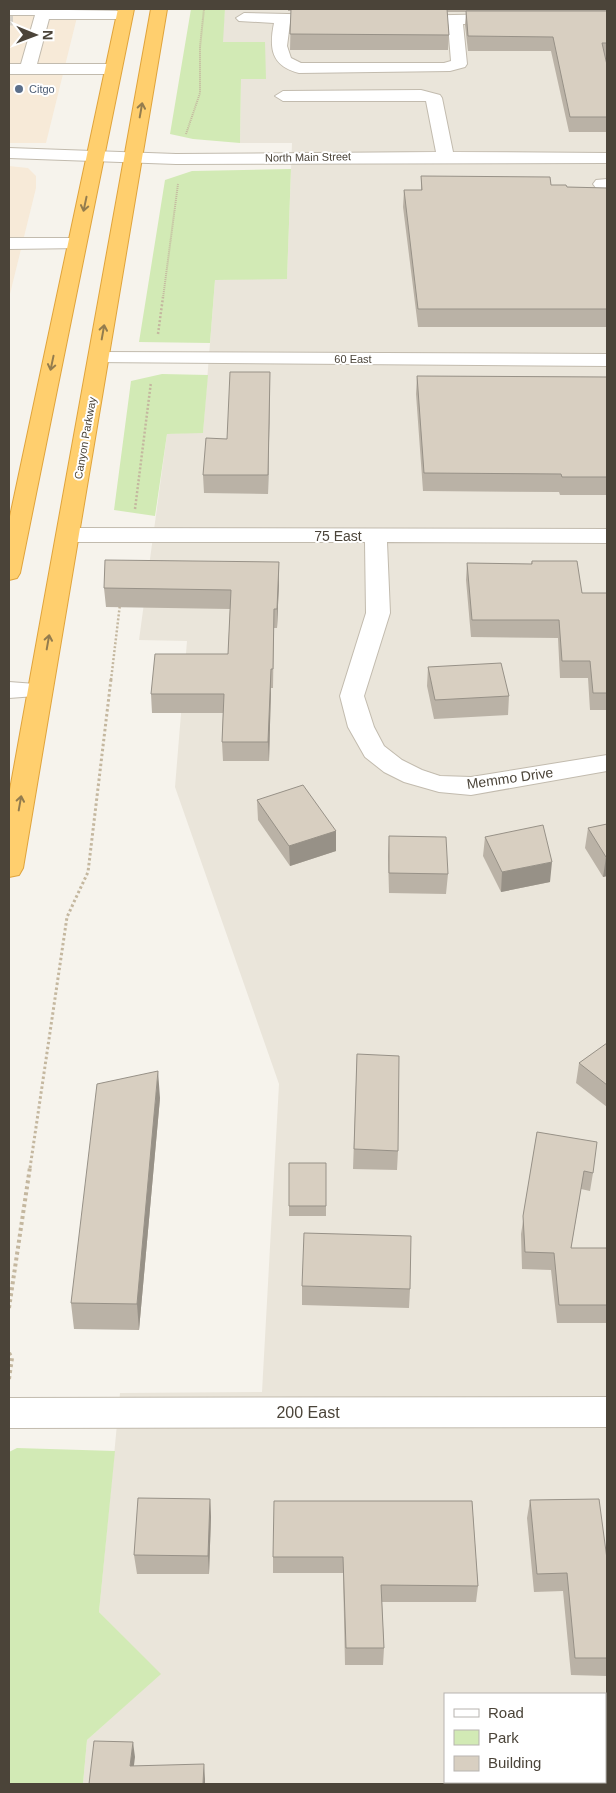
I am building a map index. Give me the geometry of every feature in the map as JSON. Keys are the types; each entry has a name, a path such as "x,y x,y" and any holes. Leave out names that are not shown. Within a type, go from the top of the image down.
{"highway":[{"name":"Canyon Parkway","path":"9,868 159,9"},
{"path":"9,572 125,11"}],"street":[{"path":"30,63 27,17 125,11"},
{"path":"283,18 279,32 281,54 285,62 299,68 444,68 459,64 455,19"},
{"path":"244,20 340,18"},
{"path":"398,19 522,19"},
{"path":"9,57 30,63 113,69"},
{"path":"9,69 30,63"},
{"path":"283,96 421,95 434,98 445,157"},
{"name":"North Main Street","path":"9,153 132,158 224,159 281,157 607,158"},
{"path":"9,244 77,244"},
{"name":"60 East","path":"98,358 607,360"},
{"name":"75 East","path":"68,536 607,536"},
{"name":"Memmo Drive","path":"376,536 378,613 352,696 361,727 374,751 392,766 413,776 439,784 471,786 607,763"},
{"path":"9,690 40,690"},
{"name":"200 East","path":"9,1413 607,1412"}],"path":[{"path":"183,142 200,93 200,46 204,9"},
{"path":"158,335 178,182"},
{"path":"134,510 152,374"},
{"path":"9,1308 68,917 88,872 120,602"},
{"path":"9,1353 12,1358 9,1382"}],"shaded area":[{"path":"9,9 79,9 46,143 9,143"},
{"path":"225,9 607,9 607,1784 83,1784 87,1740 160,1674 99,1612 120,1393 262,1392 279,1084 175,787 187,641 139,640 167,434 203,432 215,280 287,278 292,143 240,143 241,79 265,42 222,42"},
{"path":"9,166 28,168 36,176 36,188 9,298"}],"green space":[{"path":"191,9 225,9 223,42 265,42 266,79 241,79 240,143 193,139 170,134"},
{"path":"291,169 287,279 215,280 210,343 139,342 165,180 192,171"},
{"path":"162,374 208,375 203,433 167,434 155,516 114,510 131,381"},
{"path":"17,1448 115,1451 99,1612 161,1674 87,1740 83,1784 9,1784 9,1452"}],"building":[{"path":"291,9 447,9 449,35 290,34"},
{"path":"466,11 607,11 607,43 602,43 607,65 607,117 570,117 553,37 468,36"},
{"path":"421,176 550,177 551,185 607,188 607,309 418,309 404,190 422,190"},
{"path":"230,372 270,372 268,475 203,475 206,438 227,439"},
{"path":"417,376 607,377 607,477 562,477 561,474 424,473"},
{"path":"105,560 279,562 277,609 274,609 273,669 271,669 268,742 222,742 224,694 151,694 155,654 228,654 231,590 104,588"},
{"path":"532,561 577,561 582,593 607,593 607,693 593,693 590,661 562,661 559,620 472,620 467,563 532,564"},
{"path":"501,663 509,696 435,700 428,667"},
{"path":"303,785 336,831 289,846 257,800"},
{"path":"607,824 607,857 606,857 588,828"},
{"path":"543,825 552,862 502,872 485,837"},
{"path":"389,836 446,837 448,874 389,873"},
{"path":"607,1043 607,1085 579,1063"},
{"path":"357,1054 399,1056 398,1151 354,1149"},
{"path":"158,1071 137,1304 71,1303 97,1084"},
{"path":"537,1132 597,1142 593,1173 584,1171 571,1248 607,1248 607,1305 559,1305 554,1253 525,1252 523,1216"},
{"path":"289,1163 326,1163 326,1206 289,1206"},
{"path":"304,1233 411,1236 410,1289 302,1286"},
{"path":"138,1498 210,1499 208,1556 134,1555"},
{"path":"599,1499 607,1559 607,1658 575,1658 567,1573 537,1574 530,1500"},
{"path":"274,1501 472,1501 478,1586 381,1585 384,1648 346,1648 343,1557 273,1557"},
{"path":"94,1741 133,1742 130,1766 204,1764 203,1784 89,1784"},
{"path":"602,1783 602,1784 566,1784"}],"place":[{"name":"Citgo","path":"19,89"}]}
